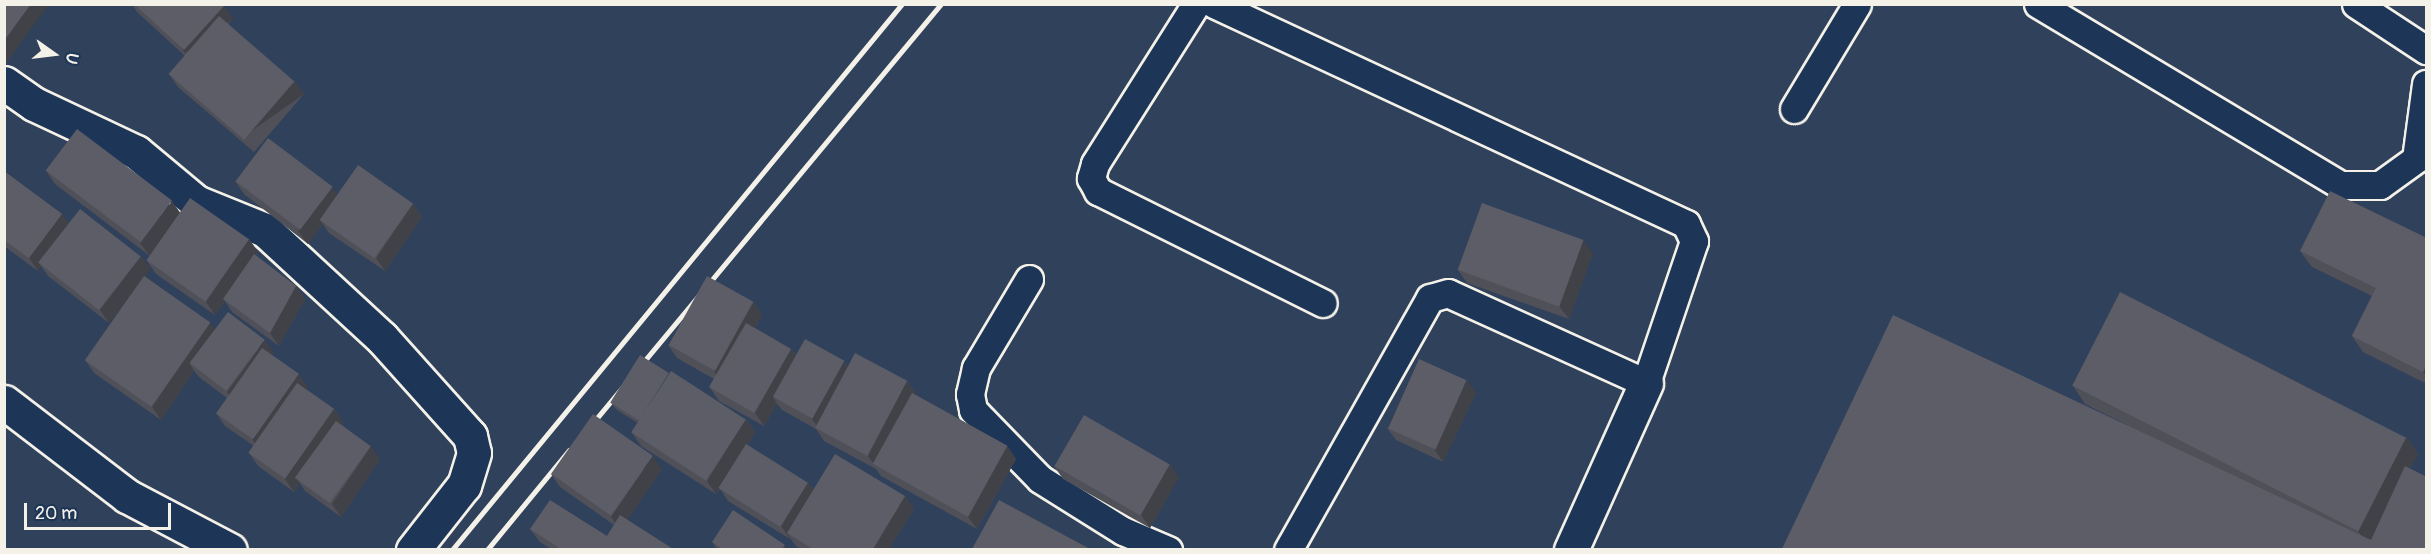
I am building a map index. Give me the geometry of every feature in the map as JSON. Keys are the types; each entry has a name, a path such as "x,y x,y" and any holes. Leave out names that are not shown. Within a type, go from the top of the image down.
{"street":[{"path":"4,83 34,104 136,152 196,202 265,230 382,338 462,428 474,453 470,470 413,549"},
{"path":"1572,549 1646,383"},
{"path":"4,402 127,496 230,549"}],"lane":[{"path":"1196,4 1095,164 1091,178 1098,191 1323,303"},
{"path":"1214,4 1686,224 1694,241 1646,383 1439,292 1430,298 1288,549"},
{"path":"1794,109 1857,4"},
{"path":"2038,4 2340,185 2380,185 2421,161 2427,84"},
{"path":"2356,4 2427,50"},
{"path":"1029,279 976,368 970,394 974,410 1040,479 1123,531 1168,549"}],"building":[{"path":"4,4 31,4 4,41"},
{"path":"134,4 222,4 224,6 184,50"},
{"path":"219,16 294,82 244,140 168,74"},
{"path":"77,129 172,201 141,242 46,171"},
{"path":"268,138 333,187 300,230 236,181"},
{"path":"358,165 413,203 374,258 320,220"},
{"path":"4,171 62,214 29,258 4,240"},
{"path":"2330,191 2427,238 2427,364 2423,372 2352,336 2376,288 2300,251"},
{"path":"190,198 249,239 205,302 146,260"},
{"path":"1482,203 1583,240 1559,307 1458,270"},
{"path":"80,209 141,256 99,310 38,263"},
{"path":"254,254 296,286 270,333 223,299"},
{"path":"144,276 210,322 151,407 85,360"},
{"path":"707,276 753,302 715,371 669,345"},
{"path":"2120,292 2406,438 2358,531 2072,386"},
{"path":"228,312 265,340 226,391 189,363"},
{"path":"1893,315 2371,540 2405,466 2427,477 2427,549 1782,549"},
{"path":"746,323 791,349 754,413 709,387"},
{"path":"805,339 844,361 812,419 773,397"},
{"path":"262,348 299,374 253,439 216,414"},
{"path":"855,353 907,381 867,456 815,428"},
{"path":"640,355 669,373 639,421 610,402"},
{"path":"1419,359 1467,380 1436,450 1388,428"},
{"path":"671,371 746,419 706,481 631,432"},
{"path":"297,383 334,409 285,478 248,453"},
{"path":"912,393 1007,446 968,517 873,464"},
{"path":"593,414 653,456 611,516 551,474"},
{"path":"1084,415 1170,465 1140,516 1054,466"},
{"path":"336,421 371,446 330,503 295,478"},
{"path":"746,444 808,483 780,527 718,488"},
{"path":"835,454 905,496 873,549 813,549 787,533"},
{"path":"550,500 607,536 620,515 673,549 561,549 530,529"},
{"path":"999,500 1090,549 972,549"},
{"path":"733,510 785,545 782,549 723,549 712,542"}],"railway":[{"path":"452,550 902,4"},
{"path":"587,430 941,4"},
{"path":"487,550 569,450"}]}
